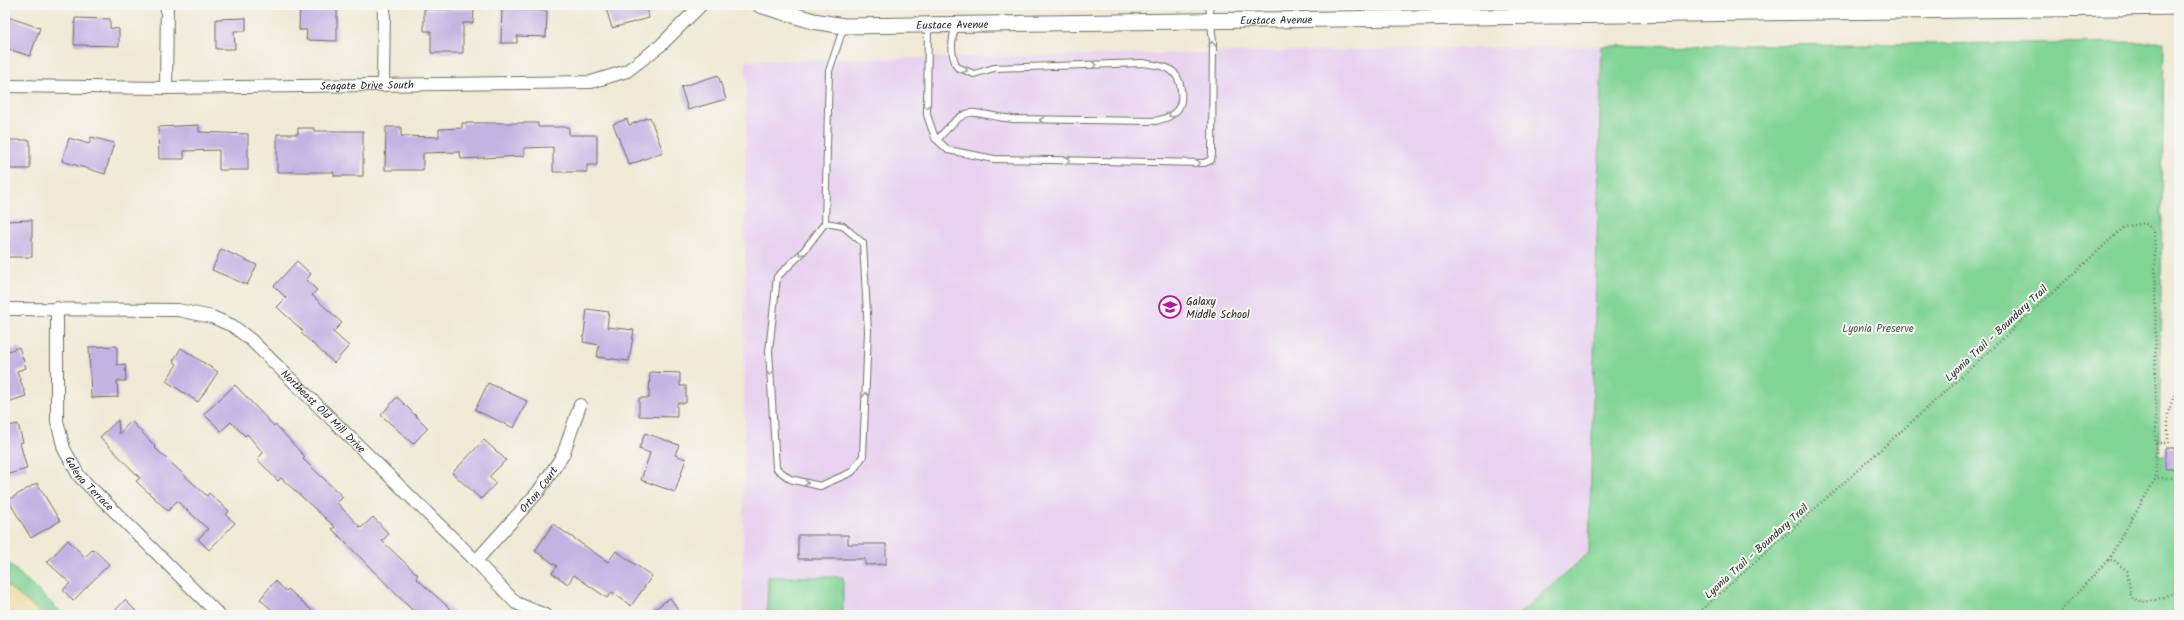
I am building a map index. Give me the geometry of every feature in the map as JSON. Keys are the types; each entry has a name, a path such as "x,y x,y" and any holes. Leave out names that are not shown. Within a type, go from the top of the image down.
{"street":[{"path":"166,88 167,5"},
{"path":"383,85 384,5"},
{"name":"Seagate Drive South","path":"5,86 166,88 591,82 627,71 661,45 701,5"},
{"name":"Eustace Avenue","path":"760,5 813,22 844,26 1209,22 2150,6 2179,7"},
{"name":"Northeast Old Mill Drive","path":"5,309 57,308 178,310 212,316 233,326 251,340 476,561 516,603 545,615"},
{"name":"Galena Terrace","path":"57,308 57,421 60,436 70,463 95,493 219,615"},
{"name":"Orton Court","path":"476,561 538,492 563,455 580,405"}],"lane":[{"path":"928,25 927,115 937,140 948,150 994,159 1204,164 1211,160 1212,154 1212,42 1209,22 1209,5"},
{"path":"937,140 959,117 975,111 992,117 1013,119 1155,121 1166,119 1177,110 1181,100 1181,88 1176,74 1166,68 1143,63 994,68 974,74 957,67 952,58 951,38 956,25"},
{"path":"825,222 843,226 863,243 868,331 863,456 852,472 820,486 790,479 776,468 769,351 777,278 802,253 825,222 829,71 844,26"}],"path":[{"name":"Lyonia Trail - Boundary Trail","path":"1696,615 2124,227 2145,222 2154,231 2155,248 2156,478"},
{"path":"2179,313 2179,321"},
{"path":"2156,443 2168,443 2168,413 2179,382"},
{"path":"2060,615 2062,608 2108,560 2156,478 2179,478"},
{"path":"2108,560 2114,560 2127,571 2131,597 2137,601 2152,602 2179,591"}],"shaded area":[{"name":"Galaxy Middle School","path":"1602,46 1589,553 1518,615 743,615 746,61"}],"green space":[{"name":"Lyonia Preserve","path":"2164,42 2159,456 2179,456 2179,615 1518,615 1589,553 1602,46"},
{"path":"5,560 64,615 5,615"},
{"path":"768,577 843,577 843,615 767,615"}],"sand":[{"path":"5,584 40,612 42,615 5,615"}],"building":[{"path":"300,5 337,5 337,41 306,40 307,30 299,30"},
{"path":"502,5 523,5 523,10 547,11 546,37 517,36 517,43 501,43"},
{"path":"605,5 646,5 649,18 612,28"},
{"path":"424,9 474,10 473,23 463,23 463,53 431,53 431,31 424,31"},
{"path":"5,16 40,28 30,56 5,48"},
{"path":"75,18 110,19 110,28 119,29 119,46 74,45"},
{"path":"246,18 246,31 234,31 235,49 216,49 216,19"},
{"path":"718,75 726,99 688,110 681,87"},
{"path":"650,117 663,152 629,165 613,124 627,119 629,125"},
{"path":"462,123 538,123 538,127 569,127 569,135 597,135 597,165 587,165 587,172 553,172 553,147 524,148 524,156 461,159 460,152 423,153 423,170 385,170 386,127 401,127 401,136 439,137 439,129 462,128"},
{"path":"199,125 199,132 248,134 248,170 219,170 219,150 184,151 184,159 159,159 158,127"},
{"path":"298,128 314,128 314,131 363,131 363,176 334,176 334,172 277,172 277,134 298,134"},
{"path":"91,137 114,143 105,174 62,161 69,138 89,144"},
{"path":"5,140 30,140 30,169 5,169"},
{"path":"32,220 32,257 5,257 5,221"},
{"path":"221,249 257,265 247,285 212,270"},
{"path":"297,261 311,274 306,280 317,290 312,295 342,323 333,332 349,346 334,363 301,333 303,331 277,307 286,298 274,286"},
{"path":"587,309 609,312 607,327 634,330 629,361 597,357 599,345 583,342"},
{"path":"5,343 9,351 19,347 26,368 17,371 26,396 5,403"},
{"path":"117,346 117,365 125,364 126,381 117,381 118,397 91,398 89,347"},
{"path":"181,348 218,372 198,402 166,381 177,364 173,361"},
{"path":"650,372 680,373 680,386 686,386 686,403 677,403 677,417 639,416 639,398 649,398"},
{"path":"488,383 527,401 514,428 475,410"},
{"path":"235,385 274,426 276,425 305,457 303,459 343,497 337,503 361,528 373,517 389,534 382,541 418,575 416,578 457,615 417,615 332,529 335,527 281,478 278,481 257,459 263,453 247,434 245,436 231,422 221,431 204,414"},
{"path":"397,397 428,428 413,444 381,415"},
{"path":"118,420 119,434 131,421 155,446 154,447 207,496 209,493 229,511 226,515 235,523 209,550 198,539 208,529 177,501 168,511 136,481 140,478 100,437"},
{"path":"18,424 23,442 20,443 27,469 5,475 5,427"},
{"path":"645,433 679,445 675,455 686,459 675,492 641,480 650,453 639,449"},
{"path":"484,440 506,460 489,477 496,483 481,499 452,473"},
{"path":"2165,448 2179,448 2179,469 2165,469"},
{"path":"37,483 60,521 31,538 8,500"},
{"path":"553,524 608,562 616,551 652,576 631,606 612,592 607,598 574,575 568,584 552,573 557,566 535,551"},
{"path":"798,535 848,535 848,544 886,544 886,564 865,565 865,559 798,559"},
{"path":"68,540 85,557 93,549 109,564 73,601 63,590 70,583 47,562"},
{"path":"275,581 286,591 288,589 317,615 277,615 260,599"},
{"path":"670,598 682,615 646,615"},
{"path":"125,600 140,615 111,615"}],"place":[{"name":"Galaxy Middle School","path":"1170,307"}]}
